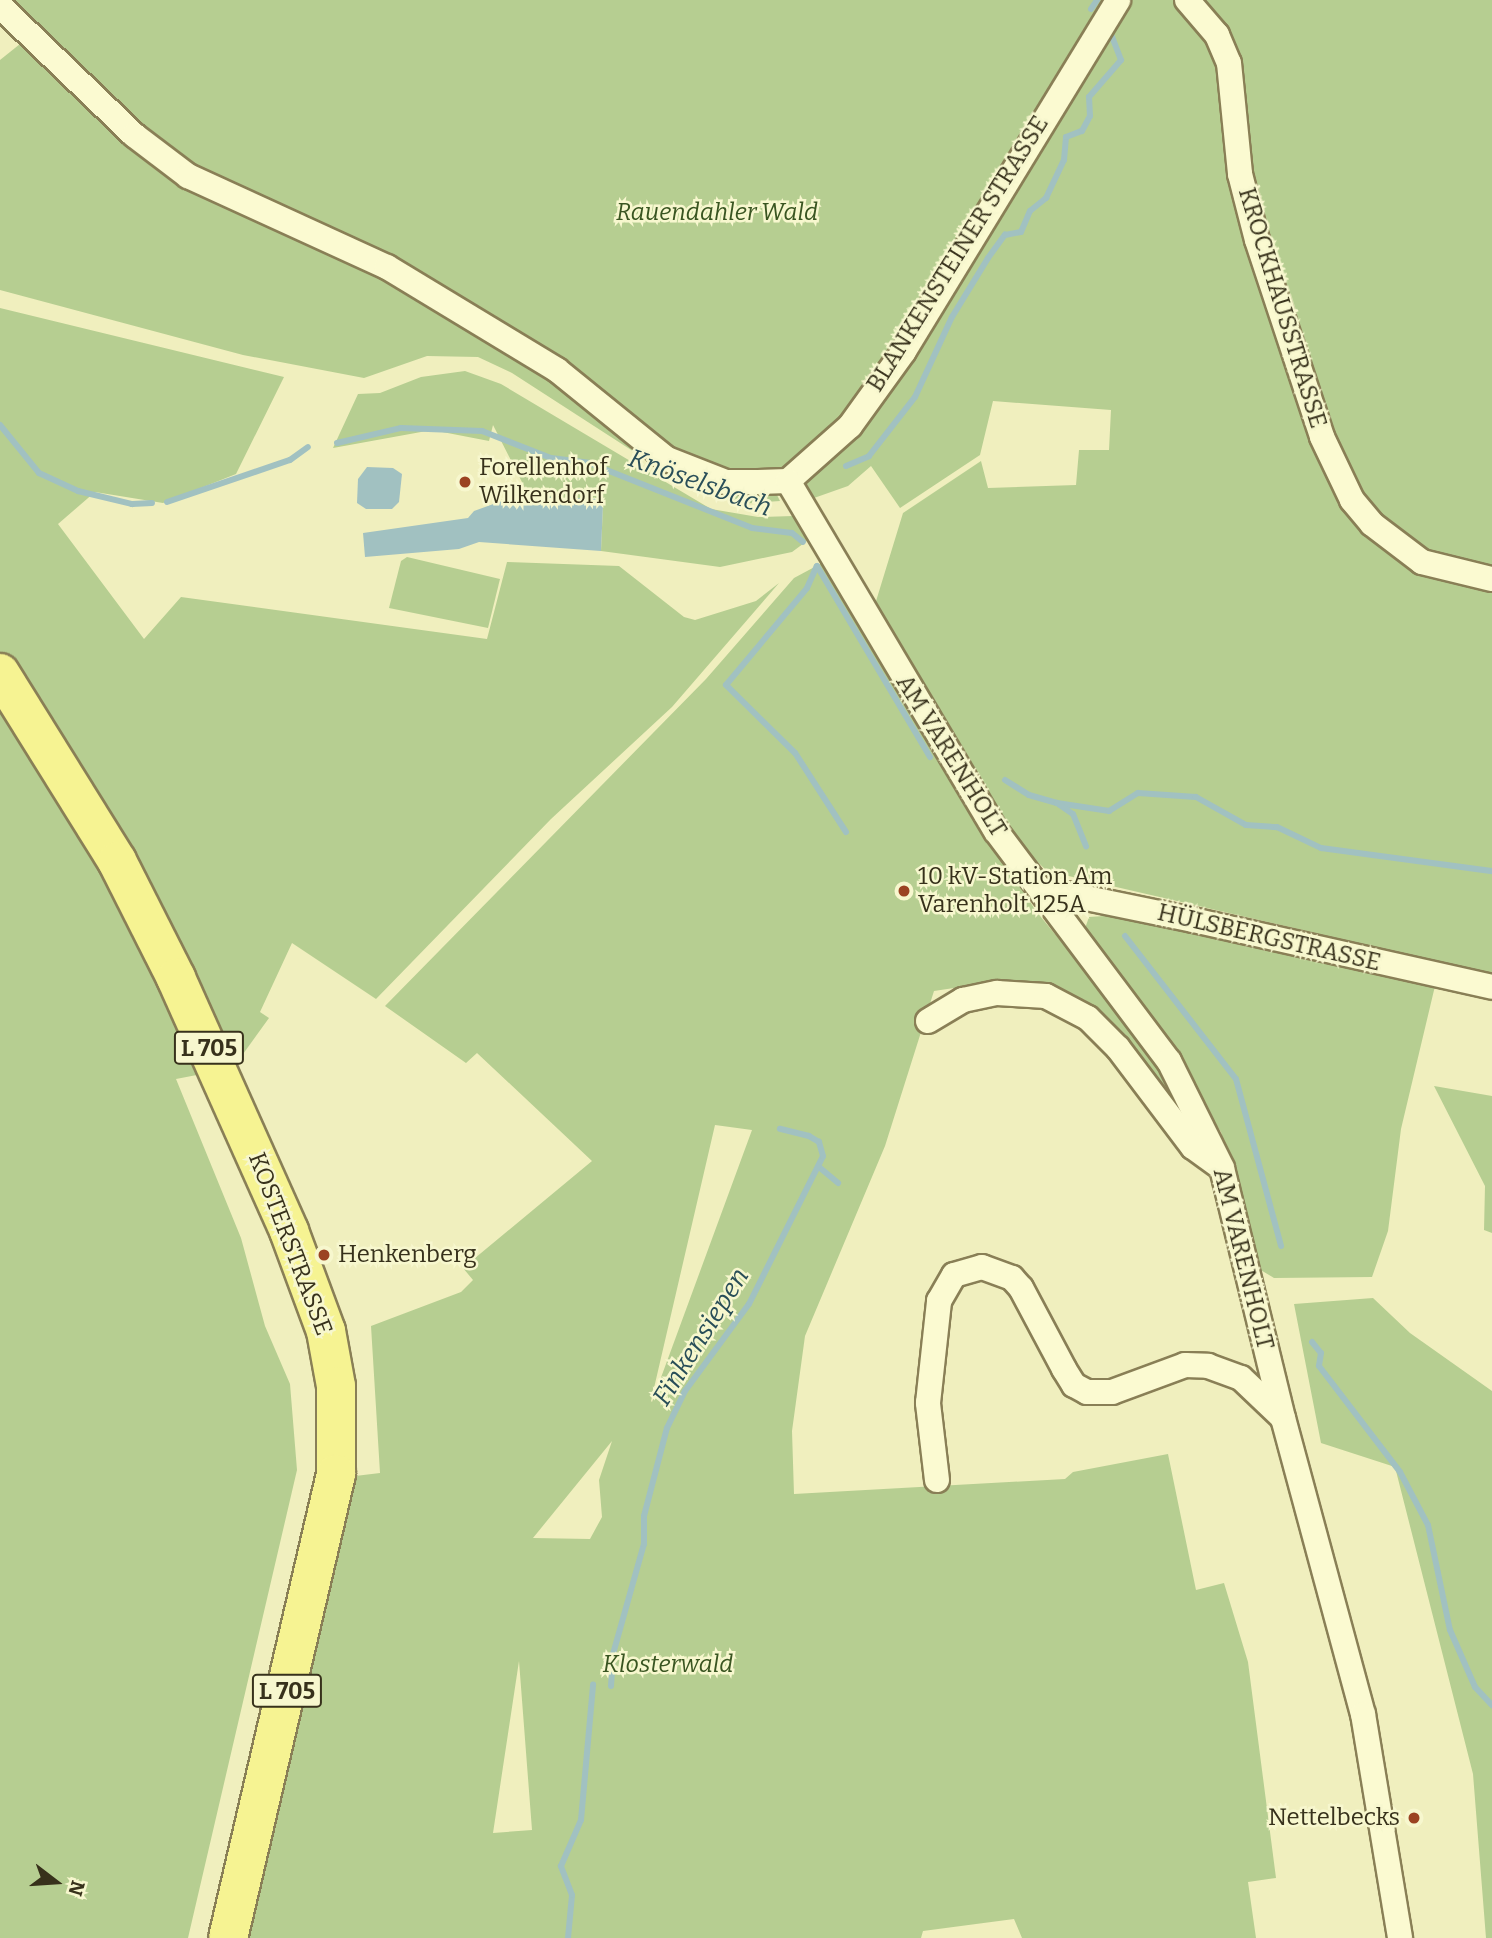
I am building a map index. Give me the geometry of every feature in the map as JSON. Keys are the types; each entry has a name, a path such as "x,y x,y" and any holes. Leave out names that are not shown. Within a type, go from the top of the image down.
{"main road":[{"name":"KOSTERSTRASSE","path":"2,677 117,861 176,978 293,1240 326,1331 336,1386 336,1474 228,1938"}],"street":[{"name":"BLANKENSTEINER STRASSE","path":"788,481 850,426 904,351 1118,0"},
{"name":"KROCKHAUSSTRASSE","path":"1187,0 1217,35 1229,63 1240,174 1257,240 1287,342 1347,490 1371,524 1422,562 1492,579"},
{"path":"0,6 134,135 188,176 387,267 557,370 667,460 726,482 788,481"},
{"name":"AM VARENHOLT","path":"788,481 989,820 1169,1061 1222,1168 1283,1418 1363,1714 1400,1938"},
{"name":"HÜLSBERGSTRASSE","path":"1045,895 1062,893 1194,920 1492,988"},
{"path":"928,1021 963,1000 997,993 1017,992 1057,1001 1088,1018 1118,1048 1193,1147 1222,1168"},
{"path":"937,1480 928,1403 939,1301 954,1275 982,1267 1012,1278 1021,1288 1069,1377 1087,1392 1112,1392 1185,1365 1208,1366 1241,1378 1283,1418"}],"green space":[{"name":"Rauendahler Wald","path":"5,0 1492,0 1492,974 1047,871 1004,830 873,611 903,513 981,461 988,488 1076,485 1079,450 1109,450 1111,410 993,401 980,455 900,508 871,466 848,486 814,498 799,469 729,471 674,452 620,406 191,166 137,129"},
{"path":"25,40 186,184 285,235 408,290 556,377 614,428 776,493 780,501 738,504 676,479 512,373 478,357 427,356 364,378 243,355 0,290 0,60"},
{"path":"0,308 284,377 236,474 163,503 95,492 58,524 144,639 181,597 487,639 507,562 619,566 684,617 695,620 756,601 779,583 672,707 551,819 376,999 292,943 260,1012 269,1018 233,1068 176,1079 241,1238 265,1326 290,1384 297,1470 188,1938 0,1938"},
{"path":"465,371 501,384 711,509 758,517 793,516 811,538 792,552 720,567 601,551 603,505 599,498 556,498 527,492 493,425 489,441 432,430 333,448 358,394 380,393 421,377"},
{"path":"407,557 500,579 488,628 389,608 401,561"},
{"name":"Klosterwald","path":"822,563 967,805 1036,911 1136,1033 1190,1126 1085,1000 1036,985 987,983 934,991 885,1146 805,1336 792,1431 794,1494 1065,1479 1073,1472 1168,1454 1196,1590 1224,1583 1248,1662 1276,1878 1248,1882 1256,1938 1022,1938 1014,1919 923,1931 921,1938 243,1938 347,1477 380,1473 371,1326 461,1292 473,1280 463,1268 592,1161 477,1053 466,1063 385,1006 706,679 794,578","holes":["715,1125 752,1130 652,1402 651,1401","612,1441 599,1480 602,1517 590,1539 533,1538","519,1661 532,1830 493,1833"]},
{"path":"1134,914 1435,986 1401,1129 1388,1231 1372,1277 1274,1278 1259,1269 1221,1132 1126,981 1082,937 1089,917"},
{"path":"1434,1086 1492,1096 1492,1233 1484,1230 1485,1186"},
{"path":"1373,1298 1410,1333 1492,1391 1492,1938 1486,1938 1473,1774 1395,1467 1321,1443 1294,1304"}],"water":[{"path":"367,467 393,468 402,474 399,502 392,509 366,509 357,503 358,479"},
{"path":"527,492 556,498 599,498 603,505 601,551 479,542 459,549 365,557 363,533 468,518 474,511"}],"waterway":[{"path":"1091,9 1097,0"},
{"path":"846,466 869,456 915,397 952,317 988,258 1005,235 1021,232 1030,211 1046,198 1064,160 1066,137 1082,131 1090,116 1089,97 1121,60 1112,36"},
{"name":"Knöselsbach","path":"0,425 39,473 78,491 132,504 152,503"},
{"name":"Knöselsbach","path":"337,443 401,428 482,431 551,458 589,463 752,528 792,533 803,542"},
{"name":"Knöselsbach","path":"167,502 290,460 308,447"},
{"name":"Finkensiepen","path":"846,832 795,753 726,685 807,588 817,566 930,757"},
{"name":"Knöselsbach","path":"1005,780 1029,795 1057,803 1109,811 1138,793 1196,797 1246,825 1277,827 1321,848 1492,871"},
{"path":"1057,803 1073,814 1086,846"},
{"path":"1125,936 1236,1079 1281,1246"},
{"name":"Finkensiepen","path":"611,1686 613,1654 644,1544 644,1516 667,1428 685,1391 749,1304 823,1156 819,1142 809,1136 780,1129"},
{"path":"819,1167 838,1183"},
{"path":"1312,1342 1321,1353 1319,1366 1400,1472 1428,1525 1450,1630 1475,1687 1492,1705"},
{"name":"Finkensiepen","path":"568,1938 572,1895 561,1866 581,1820 593,1685"}],"place":[{"name":"Forellenhof Wilkendorf","path":"465,482"},
{"name":"10 kV-Station Am Varenholt 125A","path":"904,891"},
{"name":"Henkenberg","path":"324,1255"},
{"name":"Nettelbecks","path":"1414,1818"}]}
